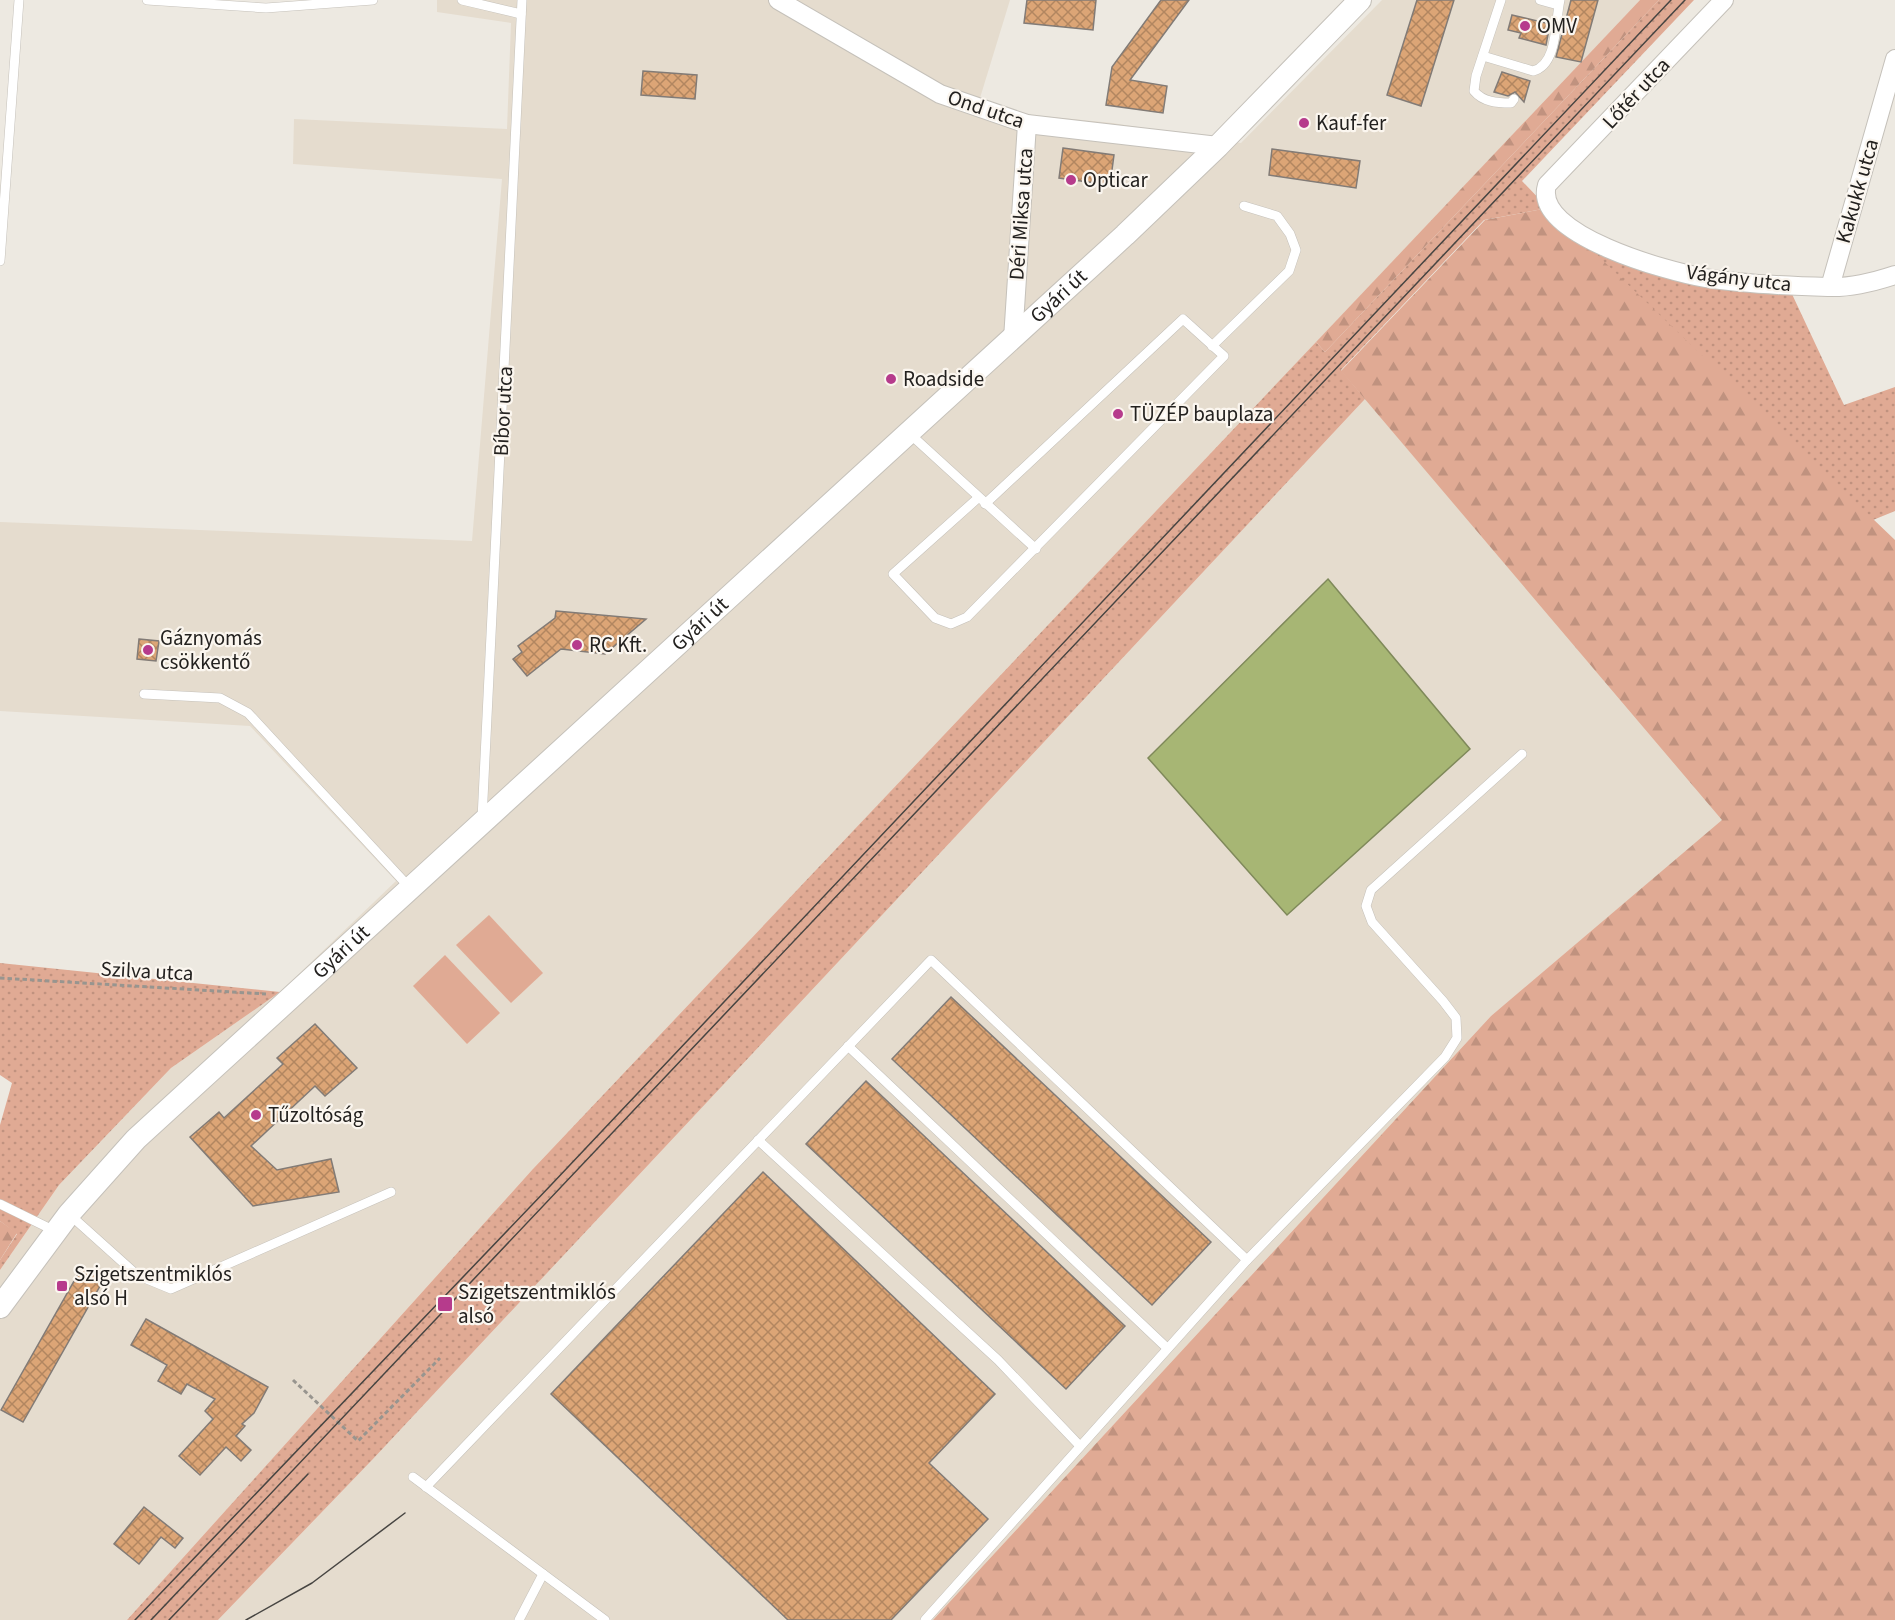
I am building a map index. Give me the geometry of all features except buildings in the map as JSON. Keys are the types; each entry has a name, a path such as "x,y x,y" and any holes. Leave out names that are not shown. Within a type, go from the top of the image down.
{"street":[{"name":"Ond utca","path":"778,0 940,94 1027,124 1218,146"},
{"name":"Gyári út","path":"0,1307 62,1223 136,1139 1013,339 1218,146 1360,0"},
{"name":"Lőtér utca","path":"1547,185 1724,0"},
{"name":"Kakukk utca","path":"1830,287 1895,60"},
{"name":"Déri Miksa utca","path":"1013,339 1027,124"},
{"name":"Vágány utca","path":"1547,185 1544,193 1547,201 1567,225 1612,250 1647,264 1705,278 1830,287 1869,283 1895,275"}],"lane":[{"path":"0,261 19,0"},
{"path":"147,0 266,8 373,0"},
{"path":"462,0 520,14"},
{"name":"Bíbor utca","path":"482,822 522,0"},
{"path":"1501,0 1474,91 1478,96 1493,102 1511,103 1514,99"},
{"path":"1483,56 1518,71 1541,69 1547,61 1559,2 1540,0"},
{"path":"1493,102 1503,95"},
{"path":"1212,345 1289,271 1296,250 1290,234 1277,216 1244,206"},
{"path":"1183,320 1212,345 1224,356 967,617 951,624 935,618 893,574 981,501 1183,320"},
{"path":"910,434 1036,549"},
{"path":"144,694 220,698 248,712 411,888"},
{"path":"925,1620 1247,1260 1445,1057 1457,1038 1456,1018 1371,922 1366,906 1371,890 1522,754"},
{"path":"426,1487 931,960 1247,1260"},
{"path":"848,1047 1167,1348"},
{"path":"758,1140 998,1360 1080,1446"},
{"path":"0,1204 62,1223 137,1275 171,1289 391,1192"},
{"path":"413,1477 605,1620"},
{"path":"519,1620 543,1574"}],"path":[{"name":"Szilva utca","path":"0,978 292,995"},
{"path":"293,1380 358,1441 440,1358"}],"shaded area":[{"path":"437,0 1010,0 980,98 1022,114 1112,123 1241,143 1382,0 1640,0 532,1170 127,1620 0,1620 0,1270 59,1185 171,1068 280,992 396,881 250,726 0,711 0,522 472,541 502,179 293,164 294,119 507,129 511,23 437,12"},
{"path":"1365,399 1723,820 1491,1016 933,1620 218,1620 373,1459"},
{"path":"1328,579 1470,749 1287,915 1148,758"}],"green space":[{"path":"1640,0 1659,0 1325,352 1316,342"},
{"path":"1659,0 1694,0 1522,181 1548,208 1484,220 1341,370 1365,399 373,1459 218,1620 127,1620 532,1170 1316,342 1325,352"},
{"path":"1548,208 1895,540 1895,1620 933,1620 1491,1016 1722,820 1341,371 1485,220"},
{"path":"1568,230 1654,272 1791,292 1844,405 1895,387 1895,511 1873,520"},
{"path":"489,915 543,973 511,1003 456,945"},
{"path":"445,955 500,1013 467,1044 413,986"},
{"path":"0,963 280,992 171,1068 59,1185 0,1270 0,1260 17,1234 0,1221 0,1125 12,1083 0,1075"},
{"path":"0,1221 17,1233 0,1260"}],"tram line":[{"path":"135,1620 551,1185 1671,0"},
{"path":"151,1620 1685,0"},
{"path":"169,1620 308,1474"},
{"path":"246,1620 312,1583 405,1513"}],"place":[{"name":"OMV","path":"1525,26"},
{"name":"Kauf-fer","path":"1304,123"},
{"name":"Opticar","path":"1071,180"},
{"name":"Roadside","path":"891,379"},
{"name":"TÜZÉP bauplaza","path":"1118,414"},
{"name":"RC Kft.","path":"577,645"},
{"name":"Gáznyomás csökkentő","path":"148,650"},
{"name":"Tűzoltóság","path":"256,1115"},
{"name":"Szigetszentmiklós alsó H","path":"62,1286"},
{"name":"Szigetszentmiklós alsó","path":"445,1304"}]}
